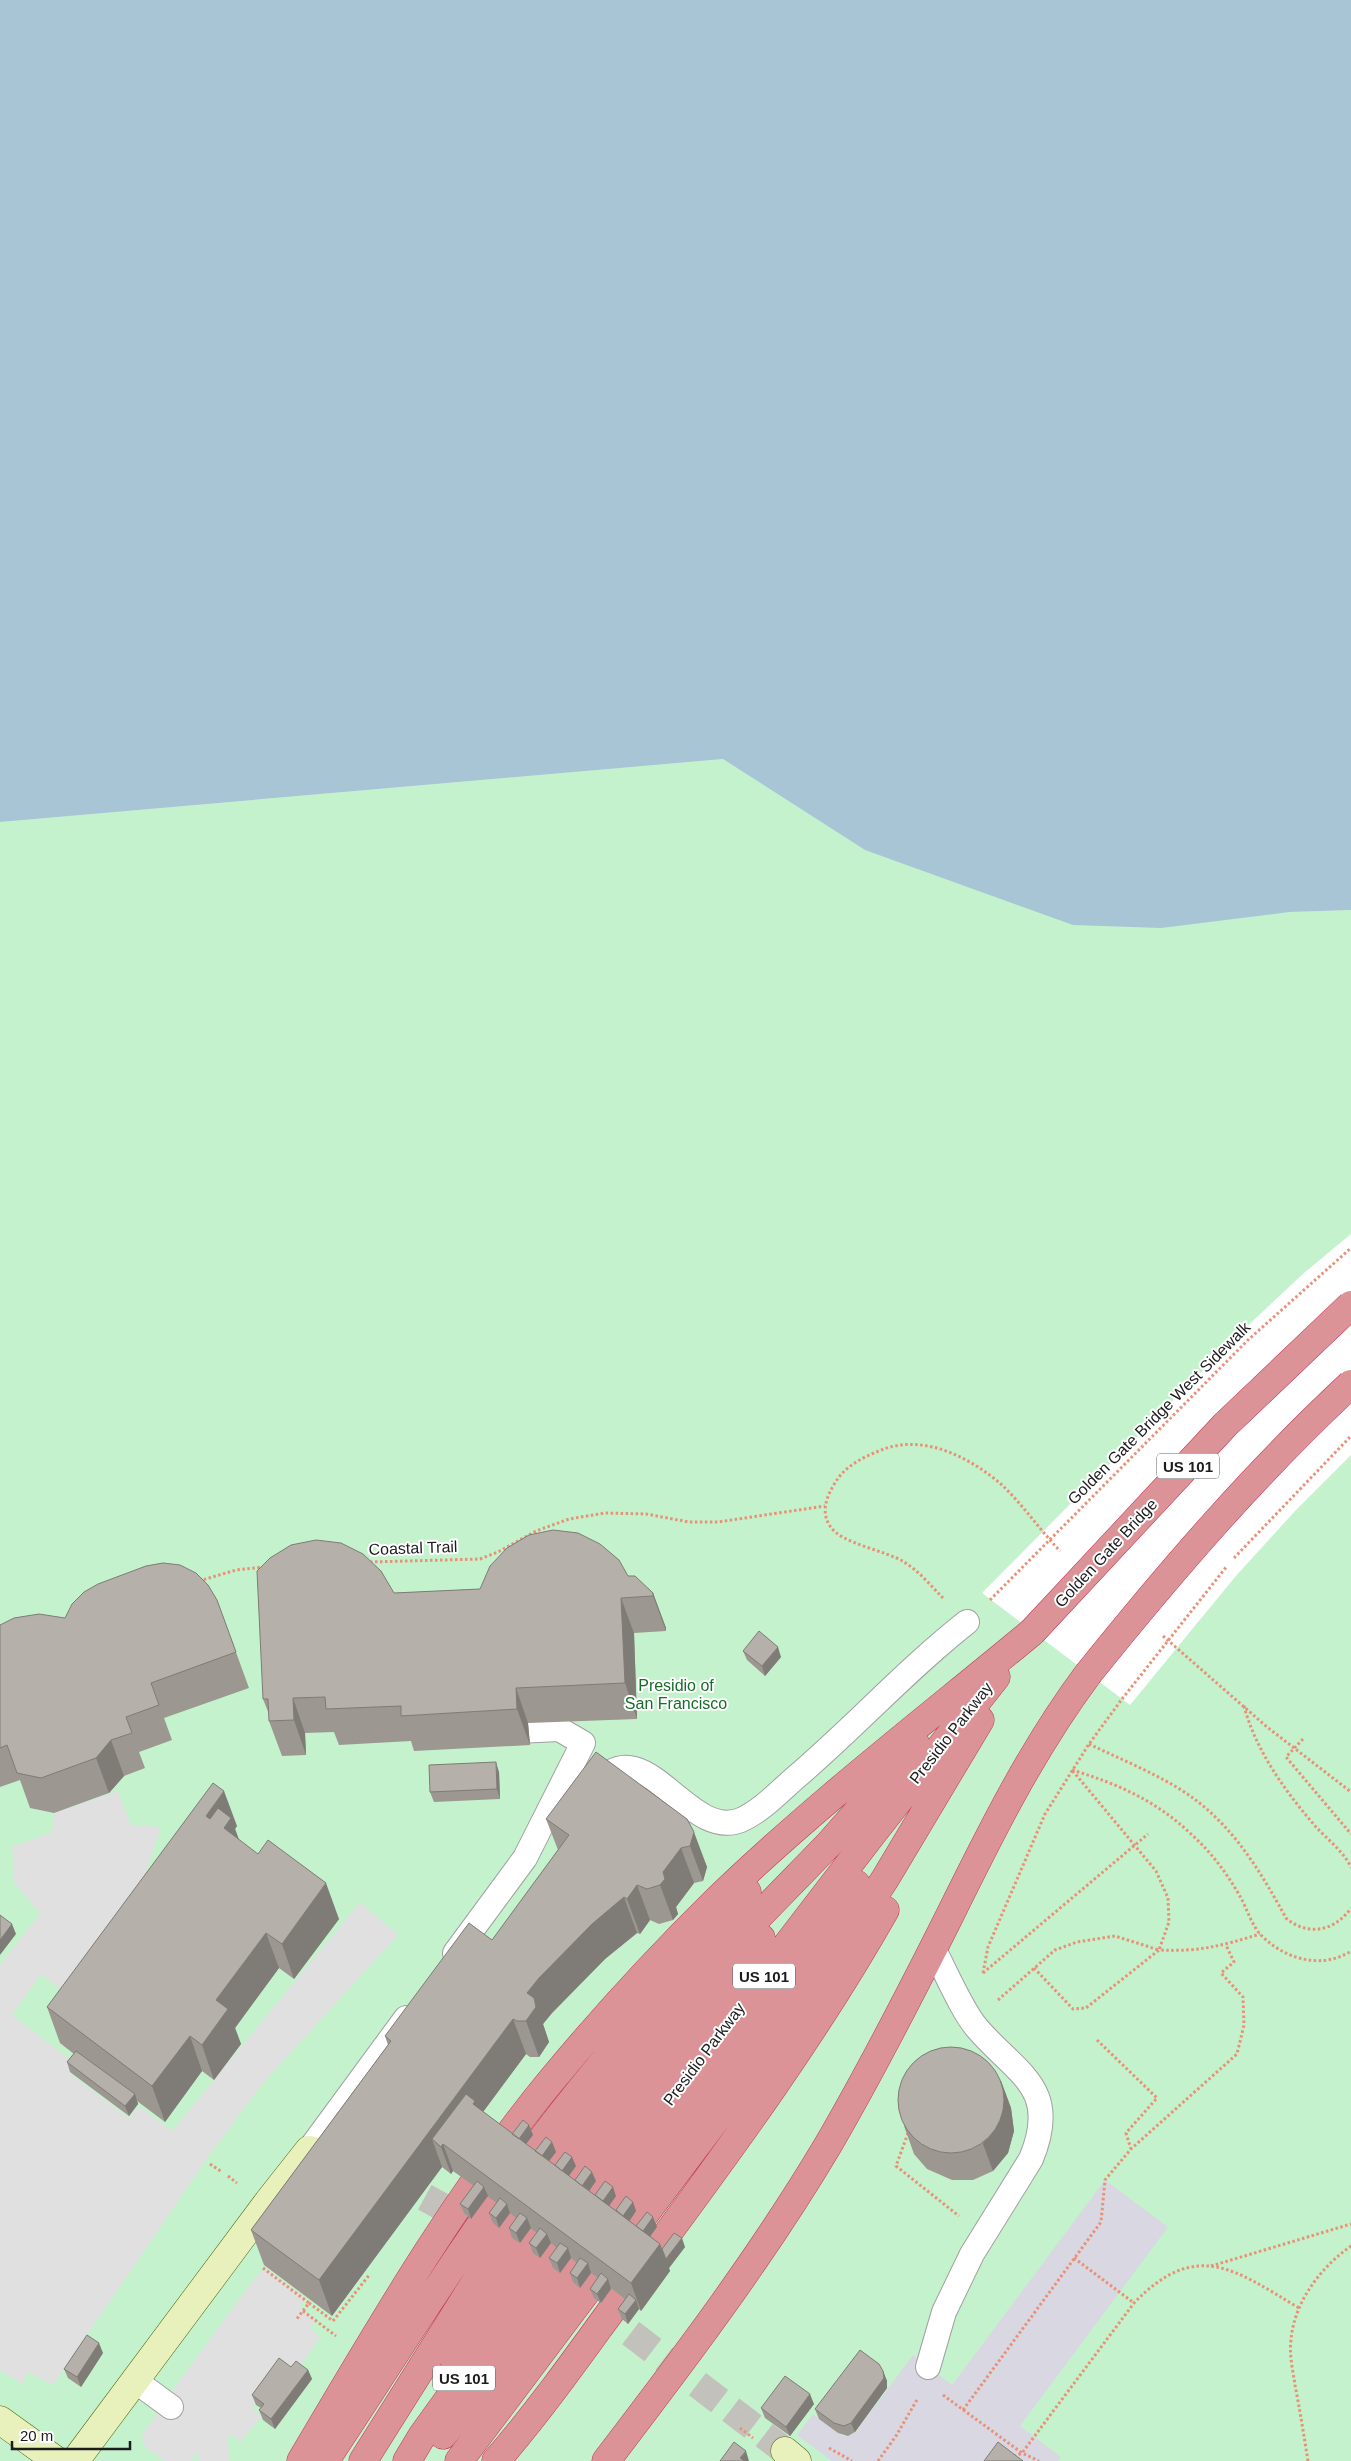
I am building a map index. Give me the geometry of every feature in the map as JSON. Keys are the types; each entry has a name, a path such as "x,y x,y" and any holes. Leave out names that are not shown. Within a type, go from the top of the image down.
{"highway":[{"name":"Golden Gate Bridge","path":"1032,1632 1225,1426 1284,1367 1351,1305"},
{"path":"606,2461 785,2215 828,2145 933,1948 991,1831 1038,1749 1088,1674 1147,1601 1260,1473 1351,1384"},
{"path":"301,2461 378,2329 432,2242 516,2124 580,2047 715,1902 803,1823 1032,1632"},
{"path":"422,2461 529,2328 764,2014 1032,1632"},
{"path":"459,2461 796,2013 885,1879 1032,1632"},
{"path":"496,2461 611,2311 764,2103 815,2027 899,1885 1032,1632"},
{"name":"Presidio Parkway","path":"407,2461 602,2186 873,1832 1032,1632"},
{"path":"363,2461 507,2232 563,2156 709,1973 757,1918 829,1844 928,1730 985,1671"},
{"path":"325,2461 485,2216 541,2140 606,2058 730,1914 803,1823"},
{"path":"369,2461 583,2170 731,1979 829,1844"}],"main road":[{"path":"75,2461 134,2380 309,2150 344,2158"},
{"path":"0,2420 57,2461"}],"lane":[{"path":"526,1858 563,1829 610,1772 623,1767 635,1768 646,1773 696,1812 710,1819 726,1823 741,1820 754,1813 819,1758 943,1641 967,1622"},
{"path":"441,1971 526,1858 583,1743 559,1730 479,1732"},
{"path":"928,2366 944,2312 972,2254 1031,2159 1036,2147 1041,2116 1038,2100 1026,2075 976,2027 933,1948"},
{"path":"309,2150 418,2002"},
{"path":"346,2099 354,2125"},
{"path":"134,2380 170,2407"}],"path":[{"name":"Golden Gate Bridge West Sidewalk","path":"967,1622 1248,1340 1351,1248"},
{"path":"983,1980 988,1947 1045,1814 1089,1744 1229,1564 1351,1436"},
{"path":"967,1622 905,1562 841,1536 831,1528 825,1518 825,1506 830,1490 841,1475 854,1463 871,1453 891,1446 913,1444 934,1447 956,1455 973,1464 1002,1486 1066,1557"},
{"name":"Coastal Trail","path":"363,1562 480,1559 498,1552 536,1531 569,1519 606,1513 646,1514 689,1522 718,1522 825,1506"},
{"path":"191,1583 236,1570 267,1566"},
{"path":"1157,1632 1294,1748 1351,1792"},
{"path":"1244,1705 1256,1742 1275,1773 1315,1826 1351,1866"},
{"path":"1303,1739 1286,1757 1351,1834"},
{"path":"1089,1744 1178,1788 1214,1815 1235,1835 1252,1858 1286,1918 1294,1925 1305,1929 1320,1930 1333,1926 1344,1918 1351,1908"},
{"path":"1034,1968 1073,2009 1086,2008 1159,1950 1169,1922 1168,1898 1156,1871 1072,1770"},
{"path":"1072,1770 1117,1784 1156,1806 1191,1834 1216,1859 1240,1896 1260,1934 1286,1955 1315,1961 1333,1958 1351,1951"},
{"path":"983,1973 1148,1834"},
{"path":"994,2003 1055,1950 1077,1942 1115,1936 1159,1950 1192,1952 1226,1945 1260,1934"},
{"path":"963,2410 1101,2222 1105,2180 1131,2149 1237,2054 1244,2025 1242,1997 1221,1973 1234,1962 1226,1945"},
{"path":"1097,2040 1157,2098 1126,2133 1131,2149"},
{"path":"908,2133 896,2166 952,2212"},
{"path":"210,2164 222,2172"},
{"path":"228,2176 237,2183"},
{"path":"1211,2267 1351,2224"},
{"path":"1308,2461 1291,2359 1290,2341 1299,2308 1313,2283 1351,2246"},
{"path":"1074,2258 1134,2303"},
{"path":"259,2265 333,2321 374,2270"},
{"path":"1005,2461 1022,2453 1134,2303 1151,2286 1170,2273 1190,2267 1211,2267 1230,2270 1248,2277 1299,2308"},
{"path":"296,2320 309,2303"},
{"path":"303,2311 338,2337"},
{"path":"878,2461 914,2408 925,2382 928,2366"},
{"path":"946,2397 1022,2453 1039,2461"}],"green space":[{"name":"Presidio of San Francisco","path":"723,759 865,850 1289,912 1351,910 1351,2461 0,2461 0,822"}],"shaded area":[{"path":"118,1791 131,1825 161,1827 140,1890 70,1997 41,1974 12,2015 75,2063 68,2072 129,2118 139,2106 172,2131 360,1902 398,1935 263,2083 210,2154 53,2385 28,2372 22,2384 0,2370 0,1964 40,1914 14,1882 12,1847 52,1832 54,1813"},
{"path":"1105,2180 1168,2227 1020,2426 1061,2457 1058,2461 832,2461 797,2435 813,2414 843,2436 855,2433 913,2355 952,2385"},
{"path":"265,2268 306,2298 300,2307 316,2319 310,2327 320,2337 297,2371 283,2362 252,2407 262,2416 241,2441 233,2435 228,2436 229,2461 199,2461 198,2451 191,2461 165,2461 145,2447 142,2435 254,2279"}],"water":[{"path":"0,0 1351,0 1351,910 1289,912 1161,928 1073,925 865,850 723,759 0,822"}],"pier":[{"path":"1351,1234 1351,1455 1295,1511 1235,1577 1130,1705 982,1593 1243,1330 1304,1273"}],"building":[{"path":"553,1530 578,1533 600,1544 619,1560 628,1576 635,1576 653,1593 653,1596 621,1598 625,1683 516,1688 517,1709 401,1716 401,1706 326,1709 325,1697 293,1698 294,1720 269,1721 268,1699 263,1699 257,1571 270,1558 291,1545 316,1540 341,1543 363,1554 381,1571 394,1593 480,1589 490,1566 507,1548 529,1535"},
{"path":"163,1563 180,1565 196,1573 208,1585 217,1600 236,1652 151,1683 159,1705 126,1717 132,1733 111,1740 96,1758 41,1778 17,1773 7,1745 0,1748 0,1625 14,1618 39,1614 65,1618 72,1604 84,1592 98,1584 146,1566"},
{"path":"759,1631 778,1647 762,1666 743,1651"},
{"path":"596,1752 687,1819 694,1832 690,1846 681,1848 663,1872 665,1879 660,1885 647,1889 637,1885 627,1899 624,1897 592,1924 539,1978 527,1993 534,1998 536,2007 526,2021 513,2019 319,2280 251,2230 391,2041 385,2036 469,1923 492,1940 569,1835 546,1819"},
{"path":"496,1762 497,1789 430,1792 429,1765"},
{"path":"213,1783 224,1791 206,1816 210,1819 218,1808 231,1818 224,1828 258,1854 268,1840 326,1883 282,1944 266,1933 216,2000 228,2009 202,2045 190,2036 152,2086 47,2007"},
{"path":"0,1915 12,1924 0,1940"},
{"path":"951,2047 971,2051 988,2063 1000,2080 1004,2100 1000,2120 988,2137 971,2149 951,2153 931,2149 914,2137 902,2120 898,2100 902,2080 914,2063 931,2051"},
{"path":"76,2051 135,2094 125,2106 67,2062"},
{"path":"466,2094 475,2101 473,2104 660,2244 631,2283 443,2144 441,2147 432,2139"},
{"path":"523,2120 529,2125 519,2139 512,2134"},
{"path":"546,2137 552,2142 542,2156 535,2151"},
{"path":"565,2152 572,2157 562,2171 555,2165"},
{"path":"585,2166 592,2172 582,2186 575,2180"},
{"path":"477,2181 484,2187 468,2209 460,2204"},
{"path":"605,2181 613,2187 603,2201 595,2195"},
{"path":"626,2196 633,2202 623,2216 616,2210"},
{"path":"500,2198 507,2204 496,2218 489,2213"},
{"path":"647,2212 653,2217 643,2231 636,2226"},
{"path":"520,2213 527,2218 516,2233 509,2228"},
{"path":"540,2228 547,2234 536,2248 529,2243"},
{"path":"674,2233 682,2238 666,2259 662,2249"},
{"path":"560,2243 568,2248 557,2263 549,2258"},
{"path":"580,2258 588,2263 577,2278 570,2273"},
{"path":"601,2273 608,2279 597,2294 590,2289"},
{"path":"629,2294 636,2300 625,2314 618,2309"},
{"path":"87,2335 99,2343 77,2377 64,2369"},
{"path":"860,2350 879,2364 884,2378 851,2423 844,2426 834,2423 815,2409"},
{"path":"279,2358 291,2367 296,2361 308,2370 271,2419 259,2410 264,2404 252,2395"},
{"path":"785,2376 810,2394 786,2427 761,2408"},
{"path":"734,2442 746,2451 740,2458 745,2461 720,2461"},
{"path":"998,2442 1023,2461 984,2461"}],"tunnel":[{"path":"388,2177 499,2238"},
{"path":"564,2282 785,2451"}]}
